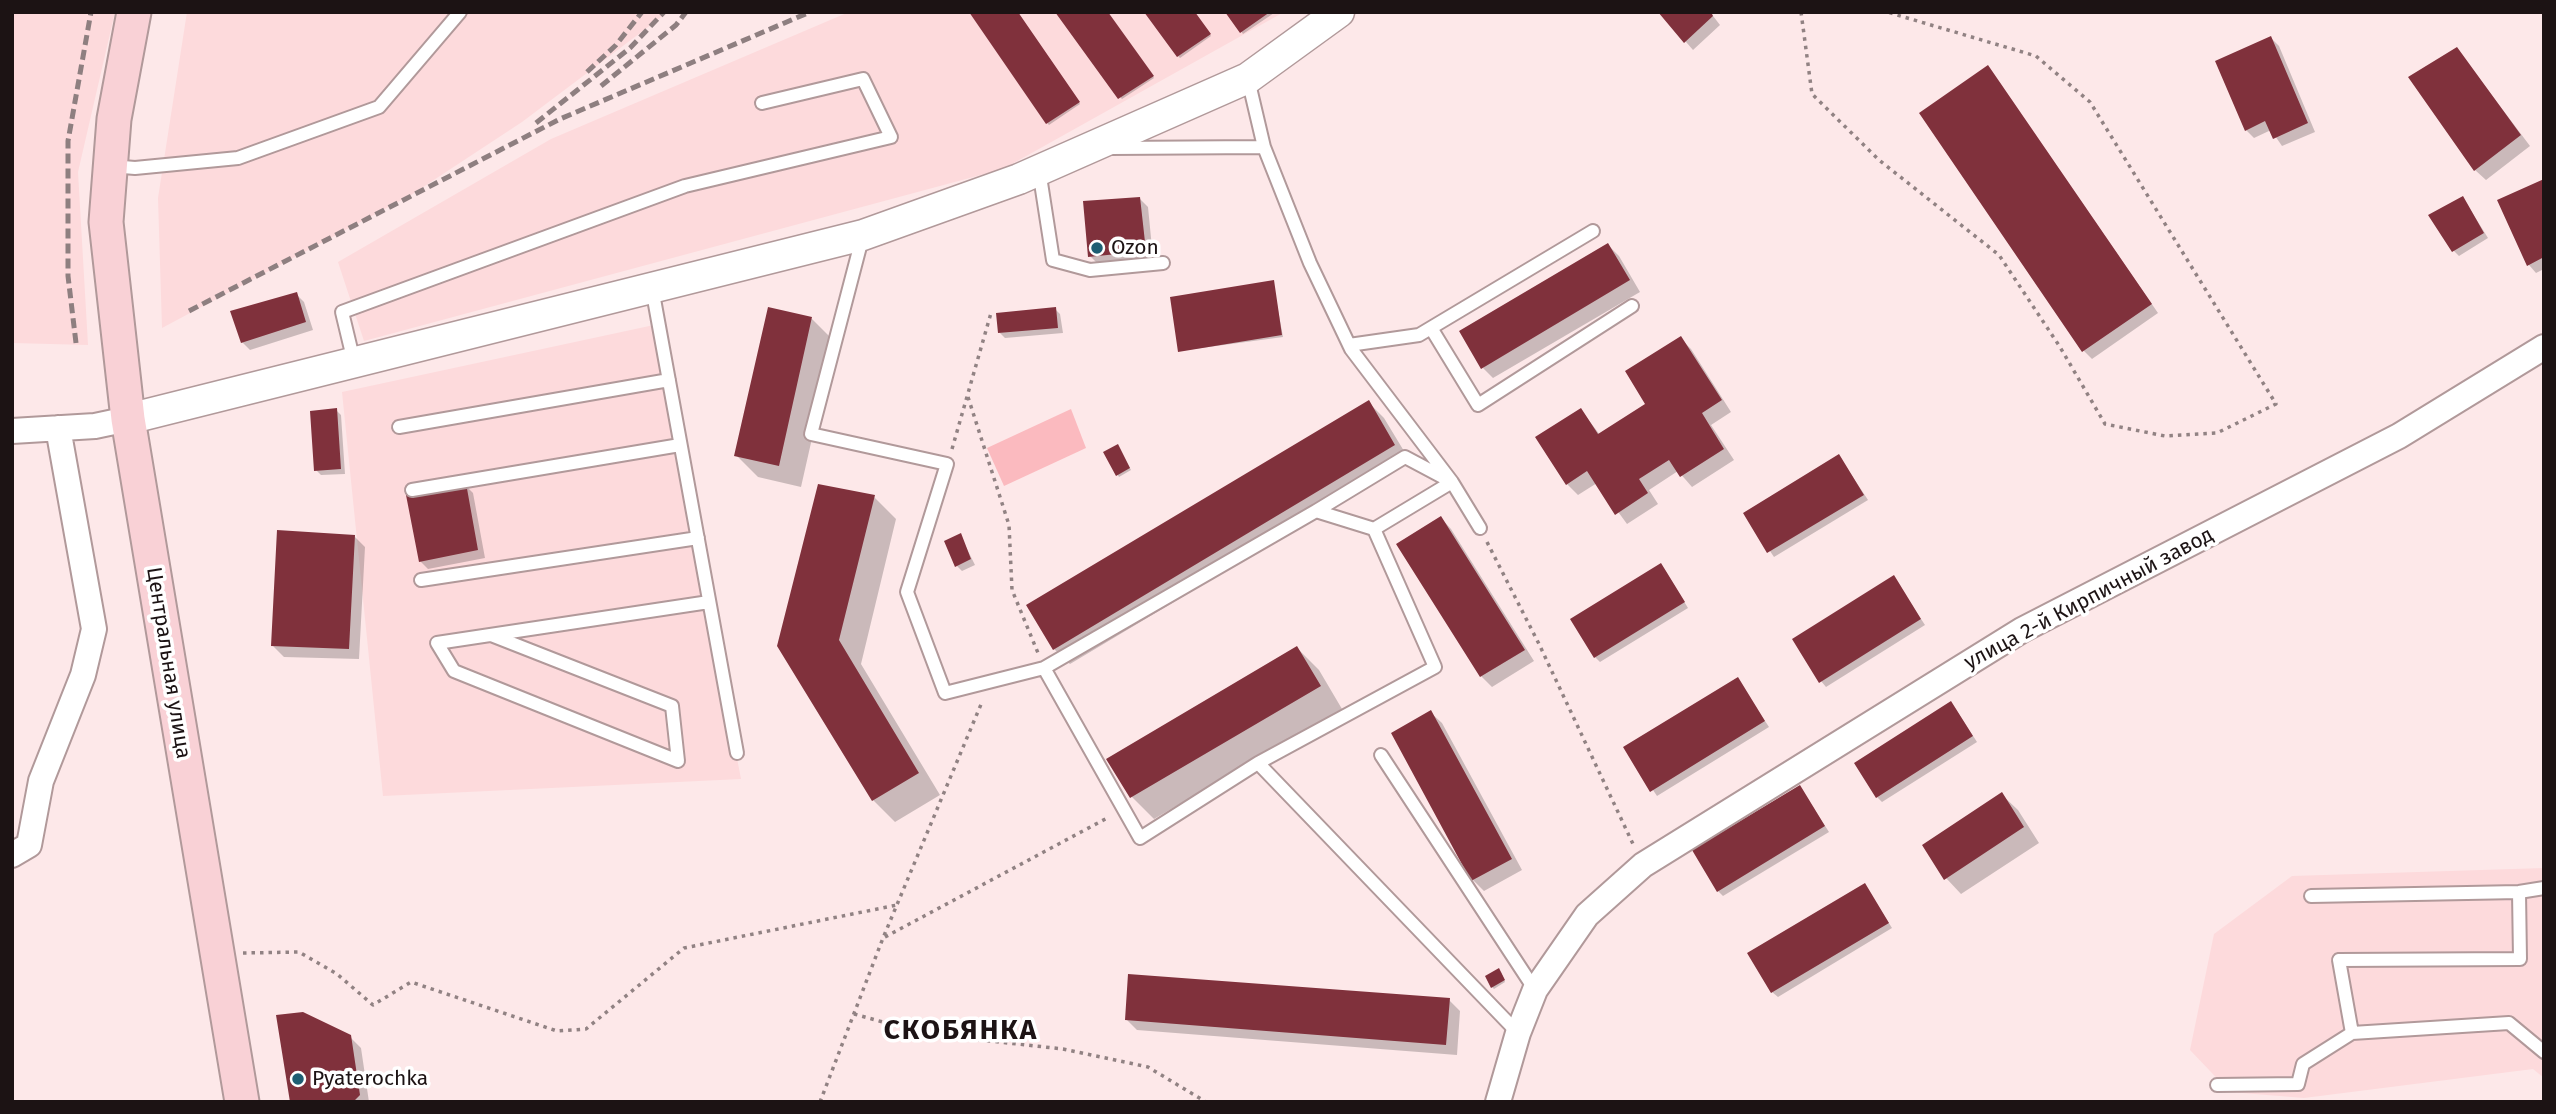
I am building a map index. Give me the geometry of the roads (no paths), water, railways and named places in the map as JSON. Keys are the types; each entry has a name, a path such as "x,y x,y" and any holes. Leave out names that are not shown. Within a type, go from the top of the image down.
{"main road":[{"name":"Центральная улица","path":"134,12 114,119 106,222 128,419 242,1102"}],"street":[{"path":"12,431 95,426 128,419 863,235 1039,170 1248,78 1339,12"},
{"name":"улица 2-й Кирпичный завод","path":"1498,1102 1518,1032 1535,990 1587,915 1643,865 2022,630 2399,436 2544,347"},
{"path":"12,855 29,845 41,782 83,675 94,629 58,428"}],"lane":[{"path":"110,166 135,168 237,158 379,107 460,12"},
{"path":"1248,78 1264,147 1310,263 1349,345 1452,482 1480,528"},
{"path":"354,363 342,312 685,186 891,137 863,79 762,103"},
{"path":"1091,148 1264,147"},
{"path":"1039,170 1053,260 1090,270 1163,263"},
{"path":"1349,345 1419,335 1593,231"},
{"path":"863,235 811,434 947,464 907,592 945,693 1044,668 1405,457 1452,482"},
{"path":"652,288 737,754"},
{"path":"1431,328 1478,405 1632,306"},
{"path":"399,427 669,380"},
{"path":"412,490 680,445"},
{"path":"1316,511 1374,529 1452,482"},
{"path":"1044,668 1140,838 1258,763 1435,667 1374,529"},
{"path":"421,580 698,538"},
{"path":"491,635 671,706 678,761 454,671 437,643 709,602"},
{"path":"1381,755 1535,990"},
{"path":"1258,763 1518,1032"},
{"path":"2311,896 2519,892 2544,888"},
{"path":"2352,1033 2339,960 2520,959 2519,892"},
{"path":"2217,1085 2298,1084 2303,1064 2352,1033 2509,1023 2544,1052"}],"railway":[{"path":"76,343 68,276 68,141 91,12"},
{"path":"587,72 616,45 642,12"},
{"path":"536,123 630,48 664,12"},
{"path":"601,86 676,25 686,12"},
{"path":"189,311 560,119 810,12"}],"place":[{"name":"Ozon","path":"1097,248"},
{"name":"Pyaterochka","path":"298,1079"}],"district":[{"name":"СКОБЯНКА","path":"961,1031"}]}
